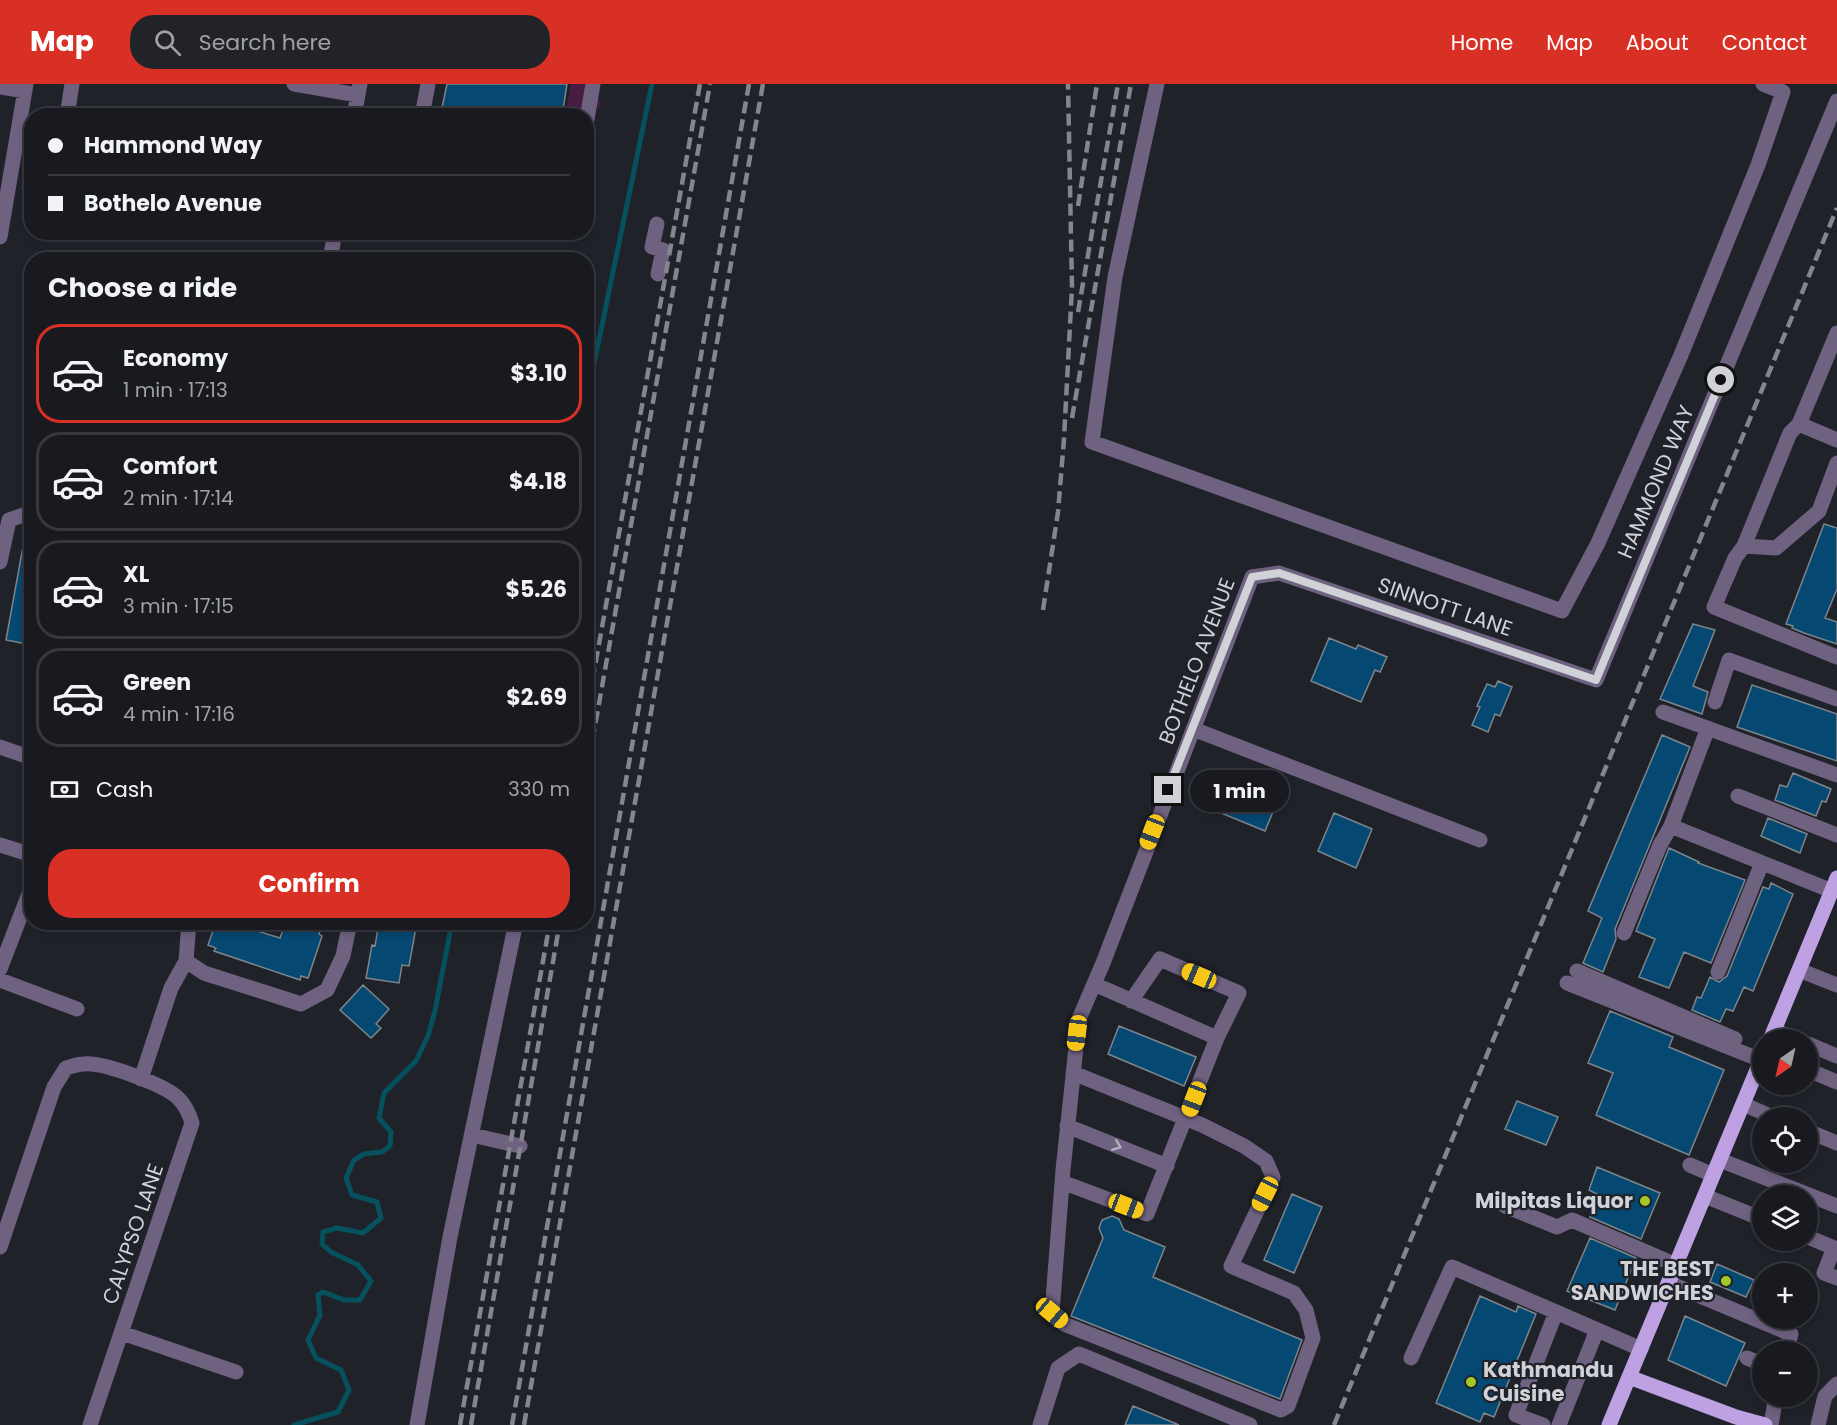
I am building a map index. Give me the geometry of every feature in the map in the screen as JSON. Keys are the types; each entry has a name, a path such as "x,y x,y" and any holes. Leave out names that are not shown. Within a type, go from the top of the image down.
{"main road":[{"path":"1774,1029 1834,892"},
{"path":"1609,1425 1752,1081"},
{"path":"1629,1377 1740,1421 1765,1425"}],"street":[{"path":"68,108 72,84"},
{"path":"294,84 359,89 355,108"},
{"path":"424,108 428,84"},
{"path":"589,108 593,84"},
{"path":"1156,84 1115,277 1092,442 1562,611 1598,543 1681,355 1758,165 1784,88 1763,84"},
{"path":"0,87 26,88 0,237"},
{"name":"HAMMOND WAY","path":"1596,680 1837,101"},
{"path":"657,224 652,247 663,250 658,274"},
{"path":"1837,333 1799,424 1790,433 1744,546 1735,558 1714,607 1837,657"},
{"path":"1799,424 1837,440"},
{"path":"1744,546 1776,548 1819,511 1837,463"},
{"path":"0,562 9,520 24,515"},
{"name":"SINNOTT LANE","path":"1279,573 1596,680"},
{"name":"BOTHELO AVENUE","path":"1186,1119 1251,1151 1266,1161 1273,1177 1231,1266 1294,1293 1306,1310 1313,1338 1288,1406 1281,1410 1064,1324 1052,1313 1067,1126 1079,1019 1252,577 1279,573"},
{"path":"1715,702 1729,660 1837,699"},
{"path":"1663,712 1837,775"},
{"path":"1623,933 1660,845 1671,826 1708,728"},
{"path":"1192,729 1480,840"},
{"path":"1,751 24,757"},
{"path":"1738,796 1837,835"},
{"path":"1671,826 1834,892"},
{"path":"0,845 24,852"},
{"path":"1718,972 1762,863"},
{"path":"0,969 24,907"},
{"path":"141,1079 171,988 186,961 188,930"},
{"path":"186,961 204,973 301,1004 327,990 343,956 348,930"},
{"path":"417,1425 450,1237 514,930"},
{"path":"1062,1182 1147,1214 1217,1038 1239,993 1160,959 1131,1000"},
{"path":"1799,970 1837,985"},
{"path":"1572,977 1752,1052"},
{"path":"0,980 77,1009"},
{"path":"1094,984 1217,1038"},
{"path":"1818,1048 1837,1056"},
{"name":"CALYPSO LANE","path":"0,1247 54,1088 66,1068 85,1064 105,1066 141,1079 177,1096 188,1109 192,1123 90,1425"},
{"path":"1073,1073 1186,1119"},
{"path":"1818,1074 1837,1082"},
{"path":"1743,1104 1752,1108"},
{"path":"1067,1126 1167,1166"},
{"path":"472,1135 520,1146"},
{"path":"1818,1135 1837,1143"},
{"path":"1720,1160 1837,1206"},
{"path":"1690,1165 1713,1175"},
{"path":"1705,1196 1752,1215"},
{"path":"1505,1206 1557,1227 1572,1220 1676,1265"},
{"path":"1818,1241 1836,1249 1824,1273 1837,1278"},
{"path":"1411,1358 1452,1267 1641,1349"},
{"path":"1669,1283 1791,1334 1789,1341"},
{"path":"1543,1425 1516,1415 1556,1312"},
{"path":"1558,1425 1596,1330"},
{"path":"122,1333 236,1372"},
{"path":"1040,1425 1058,1368 1079,1354 1250,1425"},
{"path":"1747,1358 1752,1360"},
{"path":"1818,1425 1825,1396 1837,1384"},
{"path":"1771,1425 1774,1407"}],"shaded area":[{"path":"571,84 600,84 597,98 601,103 595,111 594,108 566,108"}],"building":[{"path":"447,84 567,84 563,108 442,108"},
{"path":"1824,524 1837,528 1837,589 1825,618 1837,622 1837,644 1804,633 1786,624"},
{"path":"24,541 24,643 6,640"},
{"path":"1693,624 1715,630 1693,686 1708,692 1702,714 1660,699"},
{"path":"1329,638 1356,649 1358,645 1387,657 1380,672 1375,670 1361,702 1311,681"},
{"path":"1498,681 1512,687 1500,716 1495,714 1488,732 1472,725 1480,707 1477,706 1487,684 1495,687"},
{"path":"1752,685 1837,714 1837,761 1737,727"},
{"path":"1662,735 1690,747 1615,929 1616,939 1603,972 1583,963 1602,918 1588,911"},
{"path":"1225,772 1280,795 1265,831 1209,808"},
{"path":"1793,773 1831,789 1826,802 1822,801 1816,816 1775,800 1780,785 1787,787"},
{"path":"1334,813 1372,829 1356,868 1318,851"},
{"path":"1768,818 1807,834 1800,853 1761,836"},
{"path":"1669,848 1698,863 1745,880 1711,963 1684,952 1669,988 1639,977 1655,939 1636,931"},
{"path":"1771,883 1793,894 1753,991 1744,987 1733,1011 1726,1009 1720,1022 1692,1010 1697,997 1701,998 1710,977 1719,982 1727,976 1763,887 1769,889"},
{"path":"213,930 254,930 280,938 283,930 320,930 319,934 322,936 308,978 301,976 300,980 214,951 216,948 208,945"},
{"path":"378,930 416,930 409,966 402,965 399,983 366,978 372,945 375,946"},
{"path":"363,985 389,1009 376,1024 381,1028 371,1038 340,1010"},
{"path":"1610,1011 1673,1037 1669,1047 1724,1070 1689,1155 1596,1115 1613,1073 1588,1063"},
{"path":"1119,1026 1196,1057 1184,1086 1108,1054"},
{"path":"1517,1101 1558,1117 1546,1145 1505,1129"},
{"path":"1597,1167 1660,1193 1641,1239 1590,1217 1599,1195 1589,1190"},
{"path":"1292,1194 1322,1207 1294,1273 1264,1260"},
{"path":"1112,1216 1119,1219 1124,1230 1165,1247 1153,1277 1302,1340 1280,1399 1071,1316 1103,1238 1099,1228 1102,1220"},
{"path":"1590,1238 1636,1258 1615,1310 1567,1291"},
{"path":"1717,1264 1752,1279 1746,1297 1710,1282"},
{"path":"1480,1296 1516,1312 1518,1306 1536,1314 1494,1417 1484,1413 1480,1422 1436,1403"},
{"path":"1685,1316 1745,1343 1726,1386 1668,1360"},
{"path":"1133,1406 1179,1425 1125,1425"}],"waterway":[{"path":"594,364 652,84"},
{"path":"294,1425 338,1412 349,1390 341,1370 316,1358 308,1340 320,1315 318,1295 323,1292 344,1300 360,1300 371,1281 358,1265 331,1252 322,1244 323,1232 337,1228 363,1233 381,1218 377,1202 352,1195 346,1178 354,1160 364,1154 382,1152 390,1146 391,1132 379,1118 384,1093 416,1061 428,1036 450,930"}],"railway":[{"path":"594,672 700,84"},
{"path":"594,731 710,84"},
{"path":"512,1425 749,84"},
{"path":"524,1425 763,84"},
{"path":"1043,610 1058,512 1072,287 1068,84"},
{"path":"1078,206 1097,84"},
{"path":"1078,312 1118,84"},
{"path":"1072,418 1131,84"},
{"path":"1334,1425 1837,208"},
{"path":"460,1425 549,930"},
{"path":"471,1425 559,930"}],"place":[{"name":"Milpitas Liquor","path":"1645,1201"},
{"name":"THE BEST SANDWICHES","path":"1726,1281"},
{"name":"Kathmandu Cuisine","path":"1471,1382"}],"route":[{"path":"1168,790 1252,577 1279,573 1596,680 1721,380"}]}
